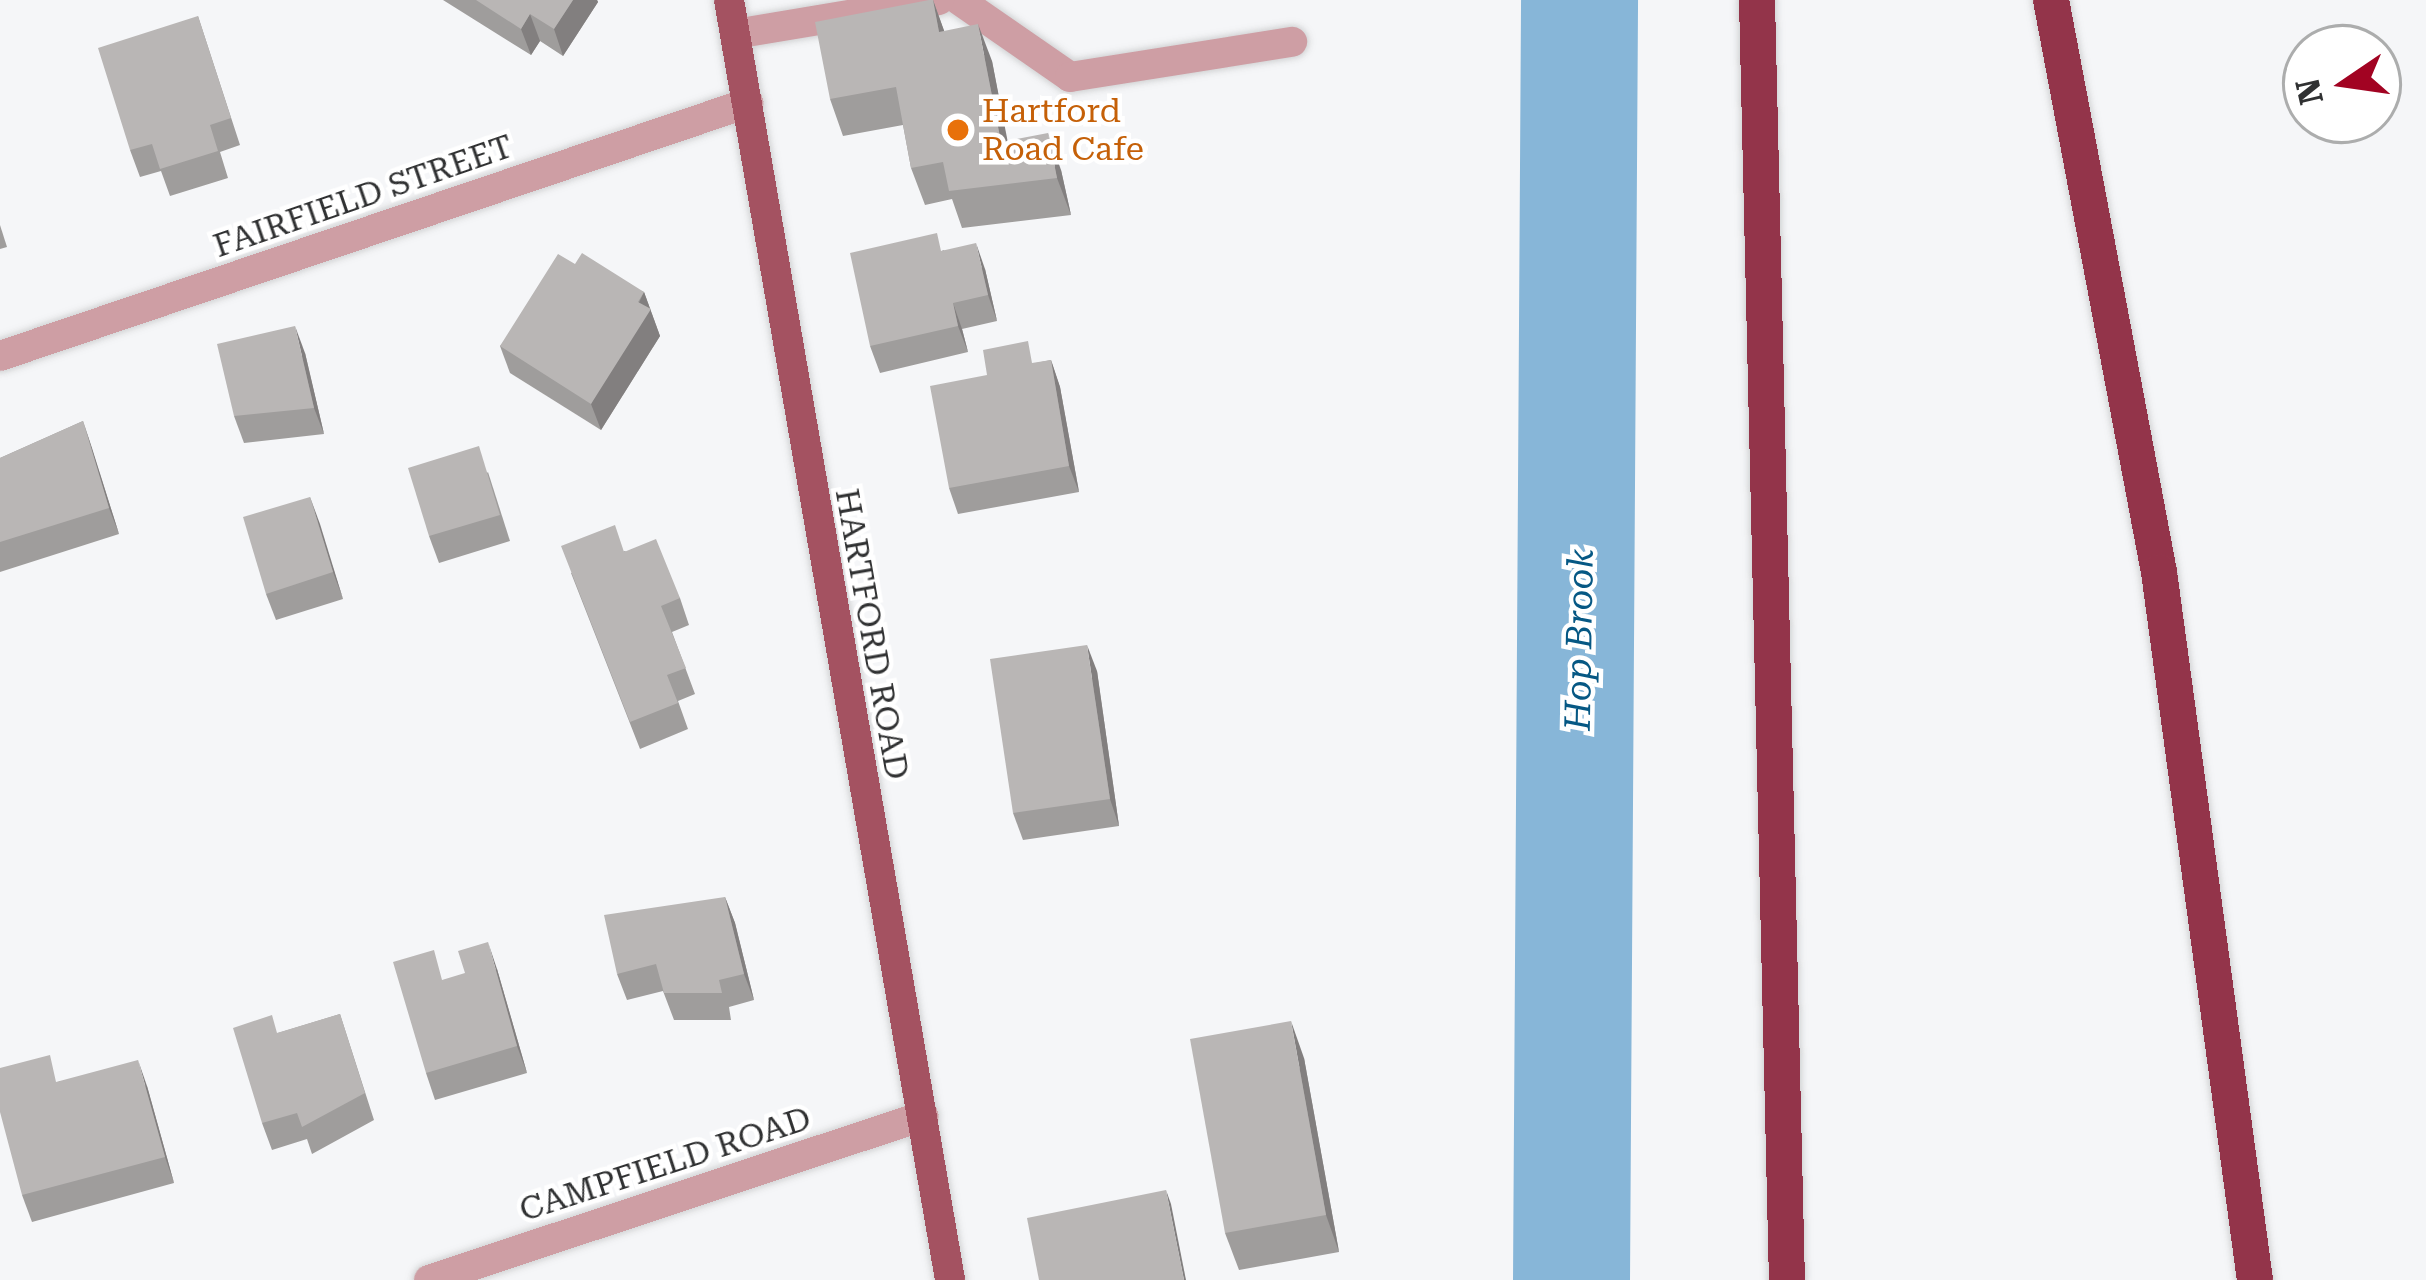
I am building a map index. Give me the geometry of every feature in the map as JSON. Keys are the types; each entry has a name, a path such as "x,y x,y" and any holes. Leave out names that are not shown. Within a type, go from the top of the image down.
{"highway":[{"path":"1757,0 1787,1280"},
{"path":"2051,0 2180,703 2255,1280"},
{"path":"1771,1280 1784,1121"}],"main road":[{"name":"HARTFORD ROAD","path":"729,0 950,1280"}],"street":[{"path":"735,34 939,0"},
{"path":"959,0 1070,77 1292,42"},
{"name":"FAIRFIELD STREET","path":"0,356 748,103"},
{"name":"CAMPFIELD ROAD","path":"429,1280 923,1116"}],"building":[{"path":"476,0 573,0 554,29 530,14 521,29"},
{"name":"Hartford Road Cafe","path":"933,0 939,32 978,24 1001,142 1048,133 1057,178 949,191 943,162 911,168 896,87 830,99 815,22"},
{"path":"198,16 231,118 210,125 218,151 160,169 152,144 130,150 98,48"},
{"path":"937,233 941,251 976,243 988,295 953,303 958,326 870,346 850,253"},
{"path":"582,253 644,292 638,302 651,309 591,404 500,346 558,254 575,264"},
{"path":"295,326 314,408 234,416 217,344"},
{"path":"1028,341 1032,363 1051,360 1069,466 949,488 930,386 987,375 983,350"},
{"path":"83,421 109,508 0,542 0,458"},
{"path":"479,446 500,515 429,536 408,468"},
{"path":"310,497 333,572 266,594 243,517"},
{"path":"615,525 624,552 656,539 680,598 661,606 686,668 667,675 678,703 630,722 561,546"},
{"path":"1087,645 1110,799 1013,813 990,659"},
{"path":"725,897 744,974 719,980 722,993 664,993 656,964 617,974 604,915"},
{"path":"488,942 517,1046 426,1073 393,962 434,950 442,980 465,973 458,951"},
{"path":"340,1014 365,1093 302,1127 297,1113 262,1123 233,1028 272,1015 277,1033"},
{"path":"1291,1021 1326,1215 1225,1233 1190,1039"},
{"path":"50,1055 56,1082 138,1060 165,1157 22,1195 0,1112 0,1068"},
{"path":"1166,1190 1184,1280 1039,1280 1027,1218"}],"waterway":[{"name":"Hop Brook","path":"1571,1280 1579,0"}],"place":[{"name":"Hartford Road Cafe","path":"958,130"}]}
